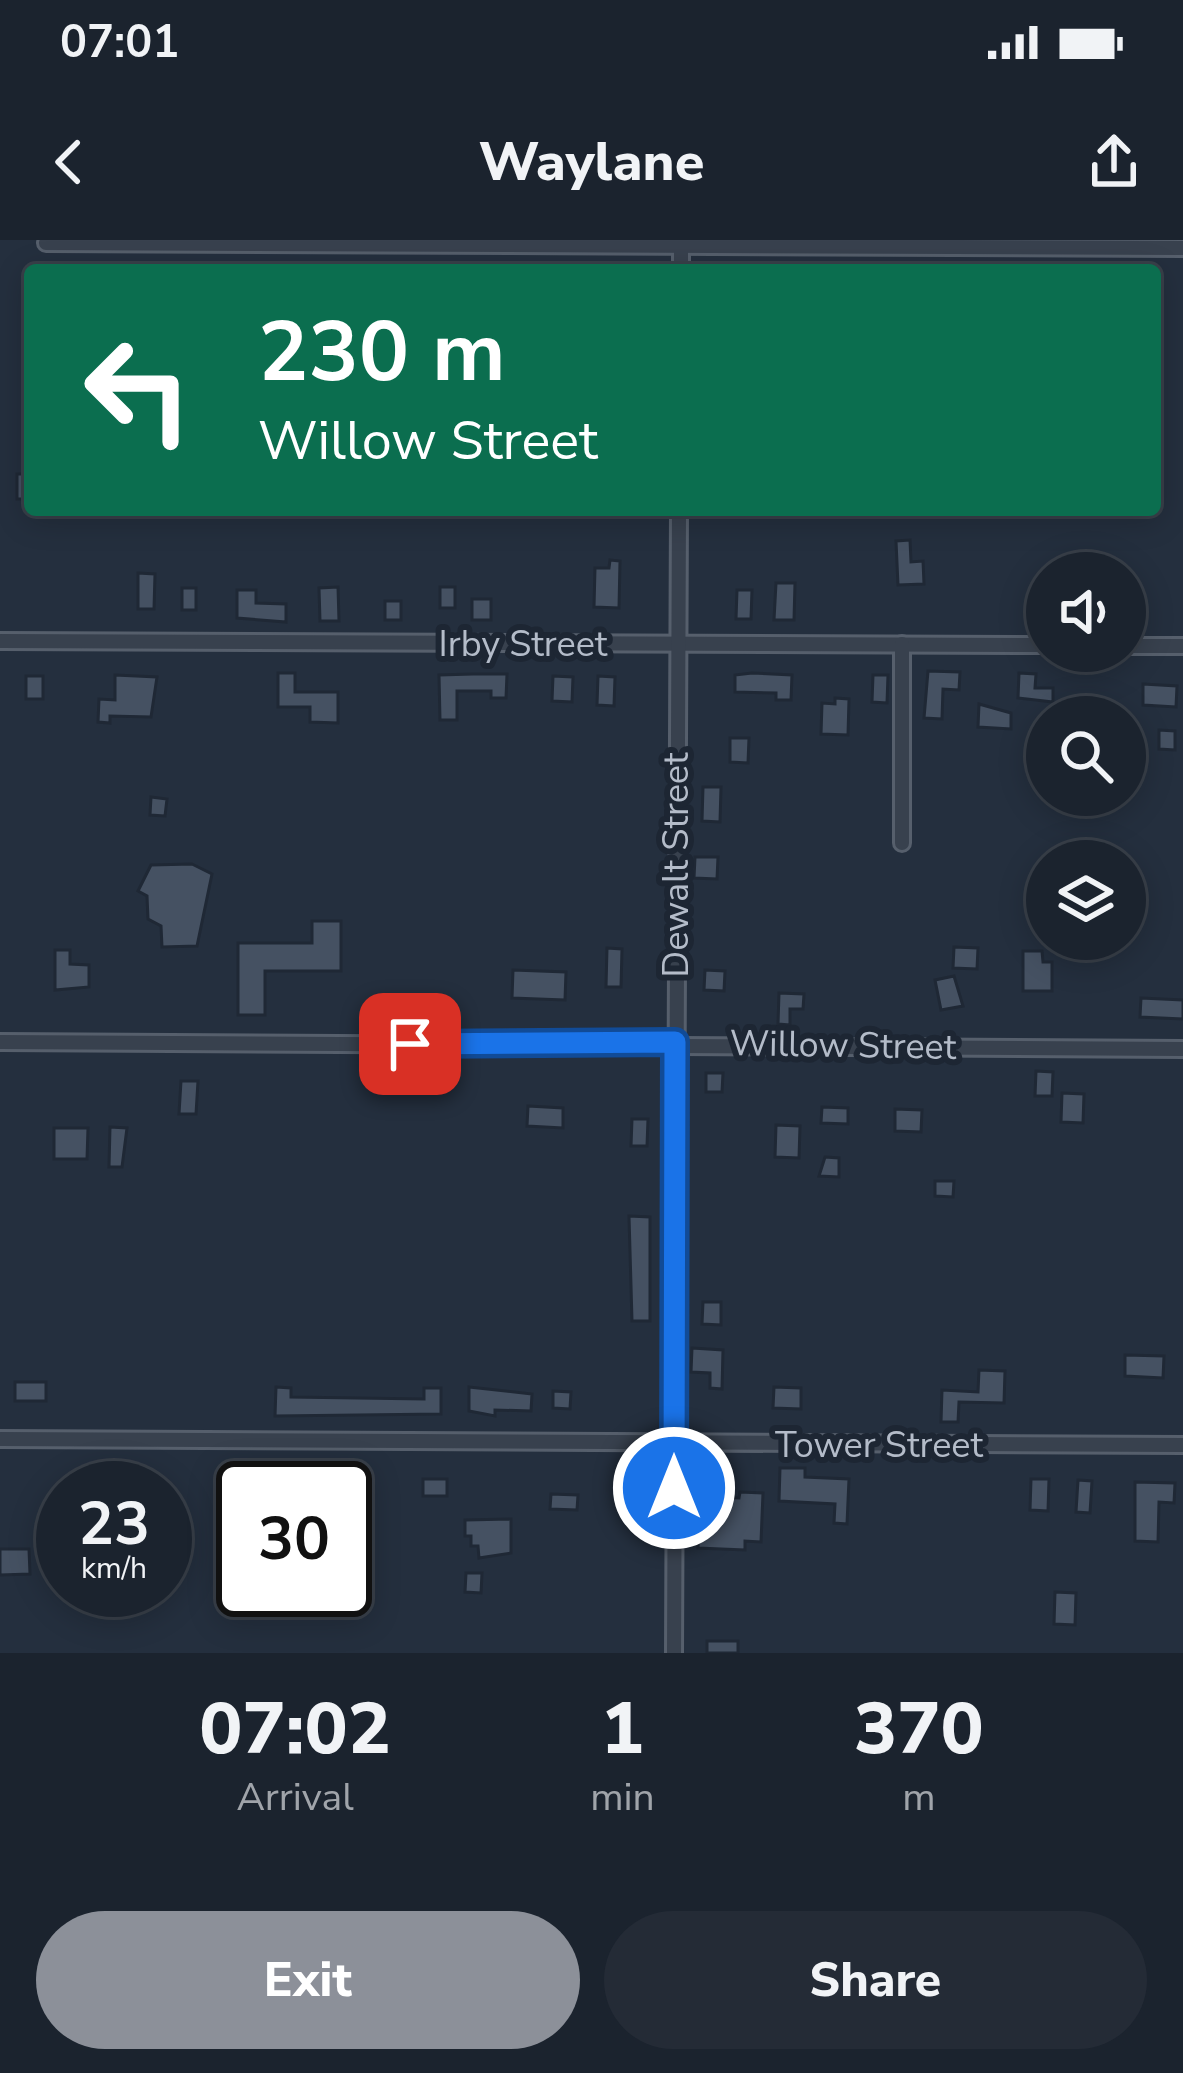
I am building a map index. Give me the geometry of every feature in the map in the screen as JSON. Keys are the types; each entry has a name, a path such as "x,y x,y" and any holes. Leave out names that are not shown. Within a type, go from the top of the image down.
{"street":[{"path":"46,243 681,241 1183,248"},
{"name":"Dewalt Street","path":"674,1653 680,516"},
{"name":"Irby Street","path":"0,640 1026,645"},
{"path":"902,644 902,843"},
{"path":"1146,646 1183,646"},
{"name":"Willow Street","path":"0,1042 1183,1048"},
{"name":"Tower Street","path":"0,1439 1183,1445"}],"building":[{"path":"17,474 24,474 24,499 17,499"},
{"path":"910,540 911,562 923,561 924,584 898,585 896,541"},
{"path":"610,560 620,561 619,608 594,607 595,568 609,568"},
{"path":"138,573 155,574 154,609 138,609"},
{"path":"776,583 795,583 794,620 774,620"},
{"path":"338,587 339,621 320,621 319,588"},
{"path":"440,587 455,587 455,608 440,608"},
{"path":"182,588 196,588 196,610 182,610"},
{"path":"237,590 256,590 256,603 286,604 286,622 237,618"},
{"path":"737,590 752,590 751,619 736,619"},
{"path":"472,599 491,599 491,620 472,620"},
{"path":"385,601 401,601 401,620 385,620"},
{"path":"928,671 960,672 959,690 943,689 942,719 924,718"},
{"path":"278,673 295,673 295,692 338,692 338,723 310,722 310,707 278,707"},
{"path":"1019,673 1036,674 1035,688 1053,688 1053,696 1018,698"},
{"path":"507,674 506,698 491,698 491,691 457,691 457,720 440,720 439,675"},
{"path":"115,675 157,677 151,717 110,716 110,723 98,722 99,699 115,700"},
{"path":"735,675 792,675 791,700 776,700 776,693 735,692"},
{"path":"873,675 888,675 887,703 872,702"},
{"path":"26,676 43,676 43,699 26,699"},
{"path":"553,676 573,677 572,702 552,701"},
{"path":"598,676 615,677 614,706 597,705"},
{"path":"1143,684 1177,686 1176,707 1146,705"},
{"path":"835,698 849,699 848,735 821,734 822,703 835,704"},
{"path":"979,704 1011,713 1011,729 978,727"},
{"path":"1159,730 1175,731 1175,750 1159,749"},
{"path":"730,738 749,738 748,763 730,762"},
{"path":"703,787 721,787 720,822 702,821"},
{"path":"151,797 167,799 165,816 150,815"},
{"path":"695,857 718,857 717,879 694,878"},
{"path":"192,864 212,874 197,946 162,947 161,926 148,919 147,896 138,891 151,865"},
{"path":"312,921 341,921 341,971 265,971 265,1015 238,1015 238,943 312,943"},
{"path":"954,947 978,948 977,969 953,968"},
{"path":"607,948 622,949 621,987 606,987"},
{"path":"55,950 70,950 70,964 89,965 89,987 55,990"},
{"path":"1023,951 1026,960 1052,962 1052,991 1023,991"},
{"path":"513,970 566,972 565,1000 512,998"},
{"path":"705,970 725,971 724,991 704,990"},
{"path":"954,976 963,1006 941,1010 935,980"},
{"path":"779,993 804,994 803,1009 790,1009 790,1025 778,1024"},
{"path":"1141,998 1183,1000 1183,1019 1140,1017"},
{"path":"1036,1071 1053,1072 1052,1096 1035,1096"},
{"path":"706,1073 723,1073 722,1092 706,1092"},
{"path":"181,1081 198,1081 196,1114 179,1114"},
{"path":"1062,1093 1084,1094 1083,1123 1061,1122"},
{"path":"528,1106 563,1108 563,1128 527,1126"},
{"path":"822,1107 848,1108 848,1124 821,1123"},
{"path":"895,1109 922,1110 921,1132 895,1131"},
{"path":"632,1119 648,1119 647,1146 631,1146"},
{"path":"776,1125 800,1126 799,1158 775,1157"},
{"path":"110,1127 127,1128 122,1167 109,1167"},
{"path":"54,1128 88,1128 87,1159 54,1159"},
{"path":"825,1157 839,1158 839,1177 819,1176"},
{"path":"935,1181 954,1181 953,1197 935,1196"},
{"path":"629,1216 650,1217 650,1321 632,1321"},
{"path":"703,1302 721,1302 721,1325 702,1324"},
{"path":"692,1348 723,1350 722,1389 710,1388 710,1373 691,1372"},
{"path":"1125,1355 1164,1356 1163,1378 1125,1376"},
{"path":"979,1370 1005,1371 1004,1403 959,1402 958,1422 941,1422 942,1390 978,1392"},
{"path":"15,1382 46,1382 46,1401 15,1401"},
{"path":"276,1387 291,1388 291,1397 424,1399 424,1388 441,1388 441,1414 275,1416"},
{"path":"469,1387 532,1394 531,1411 495,1410 495,1416 469,1411"},
{"path":"774,1387 801,1388 801,1409 773,1408"},
{"path":"553,1391 571,1392 570,1409 553,1408"},
{"path":"780,1468 805,1468 805,1477 849,1479 847,1524 834,1523 835,1504 779,1501"},
{"path":"423,1479 447,1479 447,1496 423,1496"},
{"path":"1031,1479 1049,1479 1048,1511 1030,1510"},
{"path":"1078,1480 1092,1481 1090,1513 1076,1512"},
{"path":"1135,1482 1175,1483 1174,1503 1159,1502 1158,1542 1135,1541"},
{"path":"740,1492 763,1493 761,1542 745,1541 745,1550 698,1548 699,1505 720,1506 720,1497 739,1498"},
{"path":"551,1494 578,1495 577,1510 550,1509"},
{"path":"511,1519 511,1553 479,1558 478,1546 471,1546 471,1536 465,1536 465,1520"},
{"path":"0,1549 29,1549 30,1574 0,1575"},
{"path":"466,1573 482,1573 481,1593 465,1592"},
{"path":"1055,1592 1076,1593 1075,1625 1054,1624"},
{"path":"707,1641 738,1641 738,1653 707,1653"}],"route":[{"path":"410,1044 675,1042 674,1488"}]}
